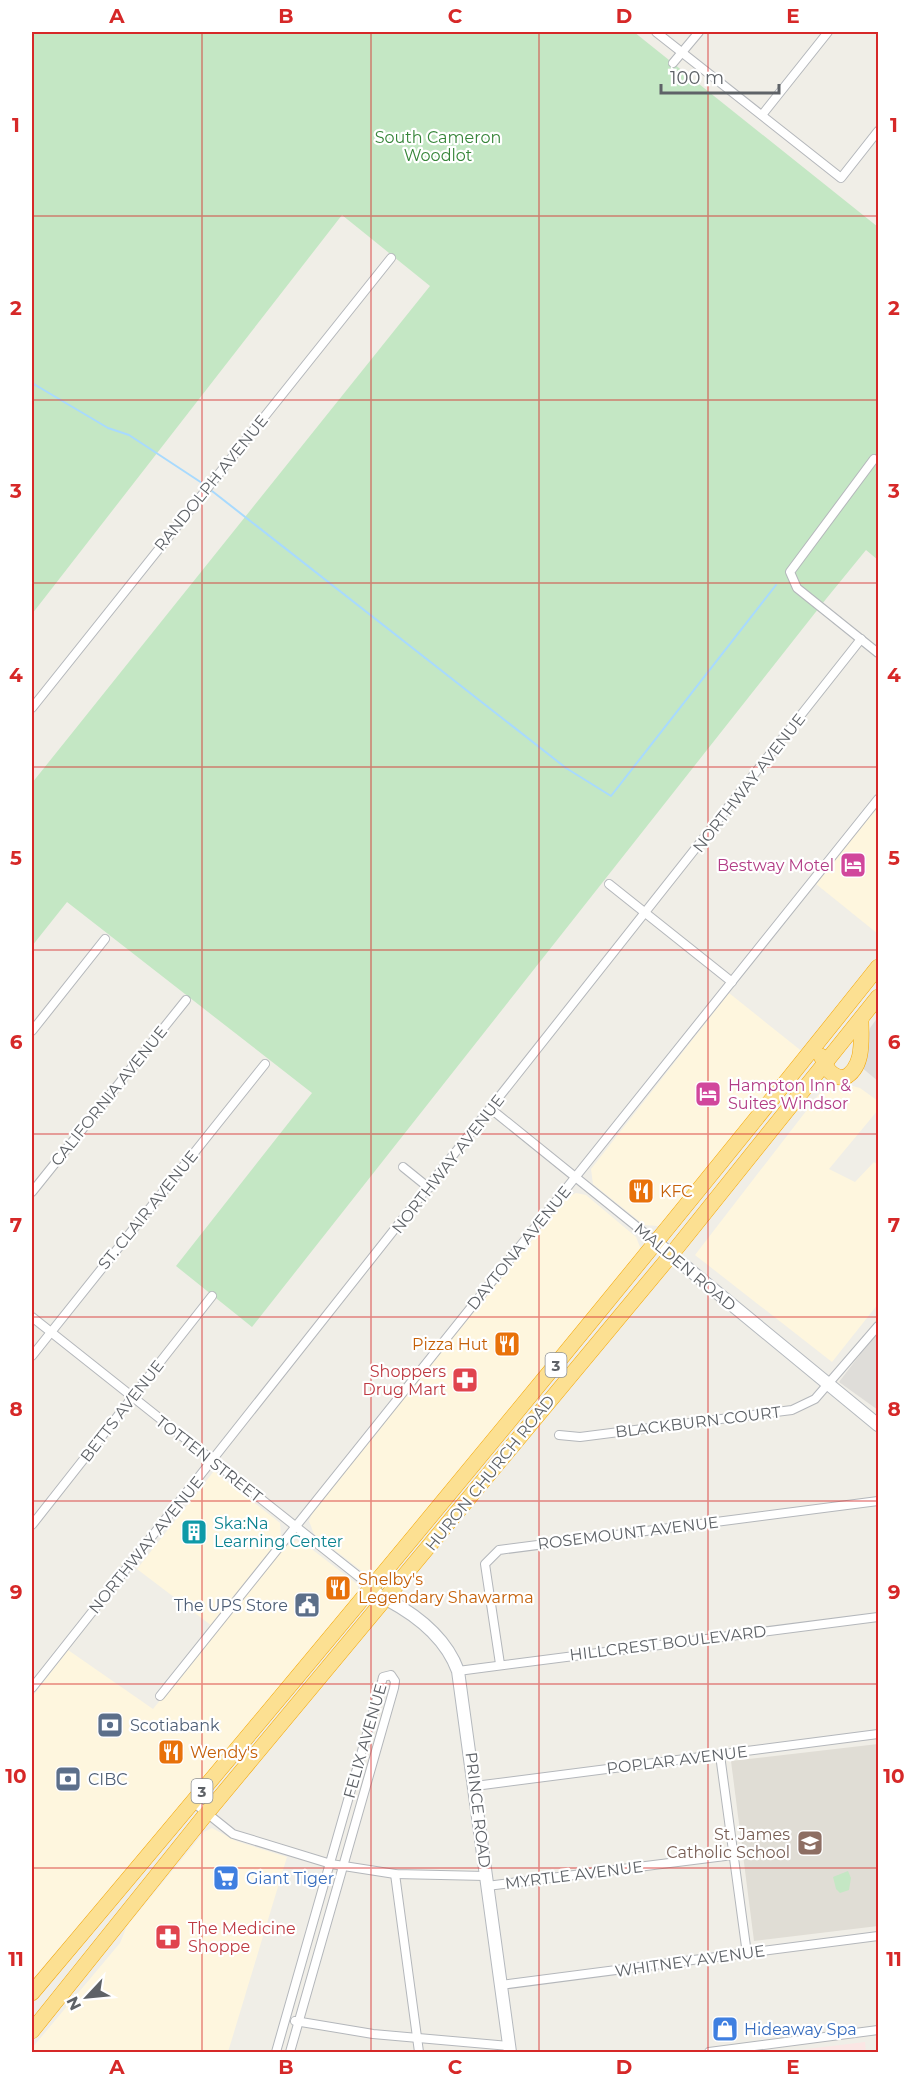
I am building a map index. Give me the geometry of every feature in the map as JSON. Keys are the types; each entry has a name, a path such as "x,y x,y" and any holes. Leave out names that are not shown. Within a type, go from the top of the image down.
{"highway":[{"name":"HURON CHURCH ROAD","path":"32,1993 374,1589 879,967"},
{"name":"HURON CHURCH ROAD","path":"32,2031 206,1815 388,1600 595,1344 672,1255 879,997"},
{"path":"816,1046 829,1073 835,1077 844,1078 851,1074 858,1063 861,1019"}],"street":[{"path":"656,32 841,178 879,131"},
{"path":"674,63 699,32"},
{"path":"762,115 828,32"},
{"name":"RANDOLPH AVENUE","path":"32,708 391,258"},
{"path":"874,459 790,572 797,588 879,653"},
{"name":"NORTHWAY AVENUE","path":"32,1688 646,914 861,639"},
{"name":"DAYTONA AVENUE","path":"160,1696 879,799"},
{"path":"609,884 732,982"},
{"path":"32,1031 105,939"},
{"name":"CALIFORNIA AVENUE","path":"32,1192 186,1000"},
{"name":"ST. CLAIR AVENUE","path":"32,1356 265,1064"},
{"name":"MALDEN ROAD","path":"491,1109 879,1425"},
{"path":"403,1167 429,1188"},
{"name":"BETTS AVENUE","path":"32,1525 212,1296"},
{"name":"TOTTEN STREET","path":"32,1317 388,1600"},
{"name":"BLACKBURN COURT","path":"559,1435 580,1437 792,1410 815,1399 879,1326"},
{"name":"ROSEMOUNT AVENUE","path":"500,1664 485,1564 499,1550 879,1502"},
{"name":"PRINCE ROAD","path":"388,1600 437,1634 452,1654 458,1671 509,2049"},
{"name":"HILLCREST BOULEVARD","path":"458,1671 879,1617"},
{"name":"FELIX AVENUE","path":"276,2052 383,1677 391,1676 395,1682 394,1688 290,2052"},
{"name":"POPLAR AVENUE","path":"475,1786 879,1734"},
{"path":"720,1755 747,1954"},
{"name":"MYRTLE AVENUE","path":"193,1802 206,1815 233,1834 250,1841 342,1867 395,1874 487,1881 733,1855"},
{"path":"395,1874 419,2052"},
{"name":"WHITNEY AVENUE","path":"501,1985 879,1936"},
{"path":"286,2019 373,2034 417,2037 509,2049"},
{"path":"709,2052 879,2030"}],"shaded area":[{"path":"878,806 878,934 816,884"},
{"path":"729,993 804,1053 669,1220 658,1226 644,1225 593,1184 591,1169"},
{"path":"878,1017 878,1081 861,1067 870,1028"},
{"path":"830,1080 860,1088 878,1101 878,1110 829,1169 855,1182 874,1162 878,1165 878,1304 832,1362 695,1255"},
{"path":"576,1193 586,1195 636,1237 640,1247 638,1256 382,1568 374,1572 363,1572 314,1534 309,1521 313,1511 566,1198"},
{"path":"878,1331 878,1410 839,1382"},
{"path":"214,1471 280,1523 281,1537 212,1626 137,1569"},
{"path":"296,1541 305,1544 357,1584 360,1593 32,1980 32,1697 68,1650 153,1709 286,1546"},
{"name":"St. James Catholic School","path":"878,1744 878,1926 754,1941 731,1761"},
{"path":"212,1828 236,1841 287,1857 228,2052 32,2052 32,2048 120,1943 127,1926 204,1832"},
{"path":"865,2042 866,2052 782,2052"}],"green space":[{"name":"South Cameron Woodlot","path":"32,32 634,32 878,227 878,560 866,550 826,599 252,1327 176,1266 312,1093 67,902 32,946 32,783 430,286 342,215 32,614"},
{"path":"848,1871 851,1878 849,1890 840,1893 836,1889 833,1877"}],"waterway":[{"path":"32,383 108,428 129,435 202,483"},
{"path":"212,491 566,768 611,796 776,585"}],"place":[{"name":"Bestway Motel","path":"853,865"},
{"name":"Hampton Inn & Suites Windsor","path":"708,1094"},
{"name":"KFC","path":"641,1191"},
{"name":"Pizza Hut","path":"507,1344"},
{"name":"Shoppers Drug Mart","path":"465,1380"},
{"name":"Ska:Na Learning Center","path":"194,1532"},
{"name":"Shelby's Legendary Shawarma","path":"338,1588"},
{"name":"The UPS Store","path":"307,1605"},
{"name":"Scotiabank","path":"110,1725"},
{"name":"Wendy's","path":"171,1752"},
{"name":"CIBC","path":"68,1779"},
{"name":"St. James Catholic School","path":"810,1843"},
{"name":"Giant Tiger","path":"226,1878"},
{"name":"The Medicine Shoppe","path":"168,1937"},
{"name":"Hideaway Spa","path":"725,2029"}]}
